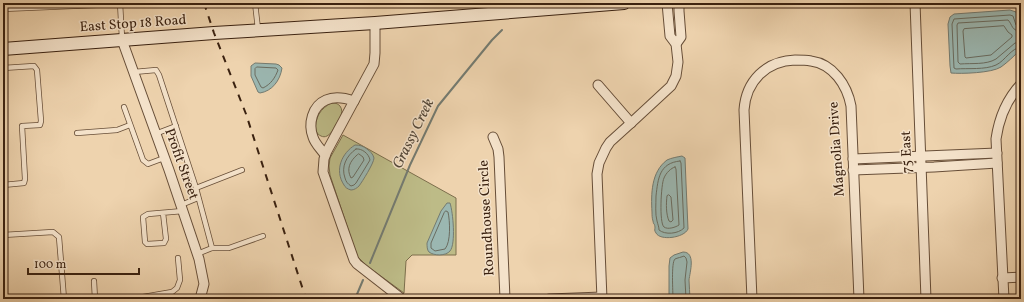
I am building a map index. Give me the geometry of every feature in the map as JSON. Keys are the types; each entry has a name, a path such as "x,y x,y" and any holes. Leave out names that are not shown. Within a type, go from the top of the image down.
{"street":[{"name":"East Stop 18 Road","path":"3,49 375,23 624,3"},
{"path":"549,299 602,298 598,168 602,155 610,142 671,86 676,76 678,62 676,44 670,36 667,3"},
{"path":"676,44 681,37 679,3"},
{"name":"75 East","path":"915,3 926,299"},
{"path":"375,23 374,64 325,155 323,167 325,178 354,260 357,264 402,299"},
{"name":"Profit Street","path":"122,40 197,254 204,284 200,299"},
{"name":"Magnolia Drive","path":"752,299 744,110 751,84 764,70 788,60 811,61 819,63 832,70 844,85 850,99 859,299"},
{"path":"1004,299 996,139 1001,116 1011,95 1021,84"},
{"path":"598,85 631,123"},
{"path":"325,155 313,138 310,125 314,112 326,100 347,98 354,101"},
{"name":"Roundhouse Circle","path":"493,137 498,149 499,157 505,299"},
{"path":"853,159 997,153"},
{"path":"854,170 997,163"},
{"path":"1002,278 1021,277"}],"lane":[{"path":"255,3 258,30"},
{"path":"3,9 120,4 122,40"},
{"path":"3,68 34,66 37,70 41,121 40,125 22,126 24,183 3,185"},
{"path":"134,72 156,70 159,75 196,188 212,248"},
{"path":"124,107 143,160 148,164 164,158"},
{"path":"77,133 117,130 130,125"},
{"path":"155,134 176,126"},
{"path":"196,188 242,170"},
{"path":"163,213 166,239 164,243 147,244 145,242 143,217 148,214 163,213 182,208 198,198"},
{"path":"3,235 53,232 59,237 64,299"},
{"path":"197,254 212,248 229,248 263,236"},
{"path":"142,299 144,297 172,292 177,288 180,280 178,258"},
{"path":"94,281 94,299"}],"shaded area":[{"path":"331,103 338,104 342,111 331,133 322,137 316,132 316,123 320,112"},
{"path":"343,135 456,198 456,255 412,255 406,261 404,293 367,266 357,256 330,175 330,158"}],"water":[{"path":"1010,10 1016,12 1021,28 1021,49 997,69 976,73 951,73 948,24 950,17 954,14"},
{"path":"255,63 276,64 282,68 275,85 272,88 260,93 258,92 251,76 251,66"},
{"path":"355,145 366,148 374,158 359,186 351,190 346,187 341,179 340,168 343,157 350,148"},
{"path":"682,156 685,158 688,229 682,235 667,238 662,237 655,232 655,225 652,219 653,184 658,171 667,160"},
{"path":"447,203 450,203 453,220 452,247 446,254 434,254 428,251 427,243 441,211"},
{"path":"683,252 690,255 691,259 689,280 690,299 669,299 670,258"}],"waterway":[{"name":"Grassy Creek","path":"370,263 410,165 438,106 492,40 502,30"},
{"name":"Grassy Creek","path":"355,299 363,280"}],"railway":[{"path":"204,3 214,33 246,114 306,299"}]}
